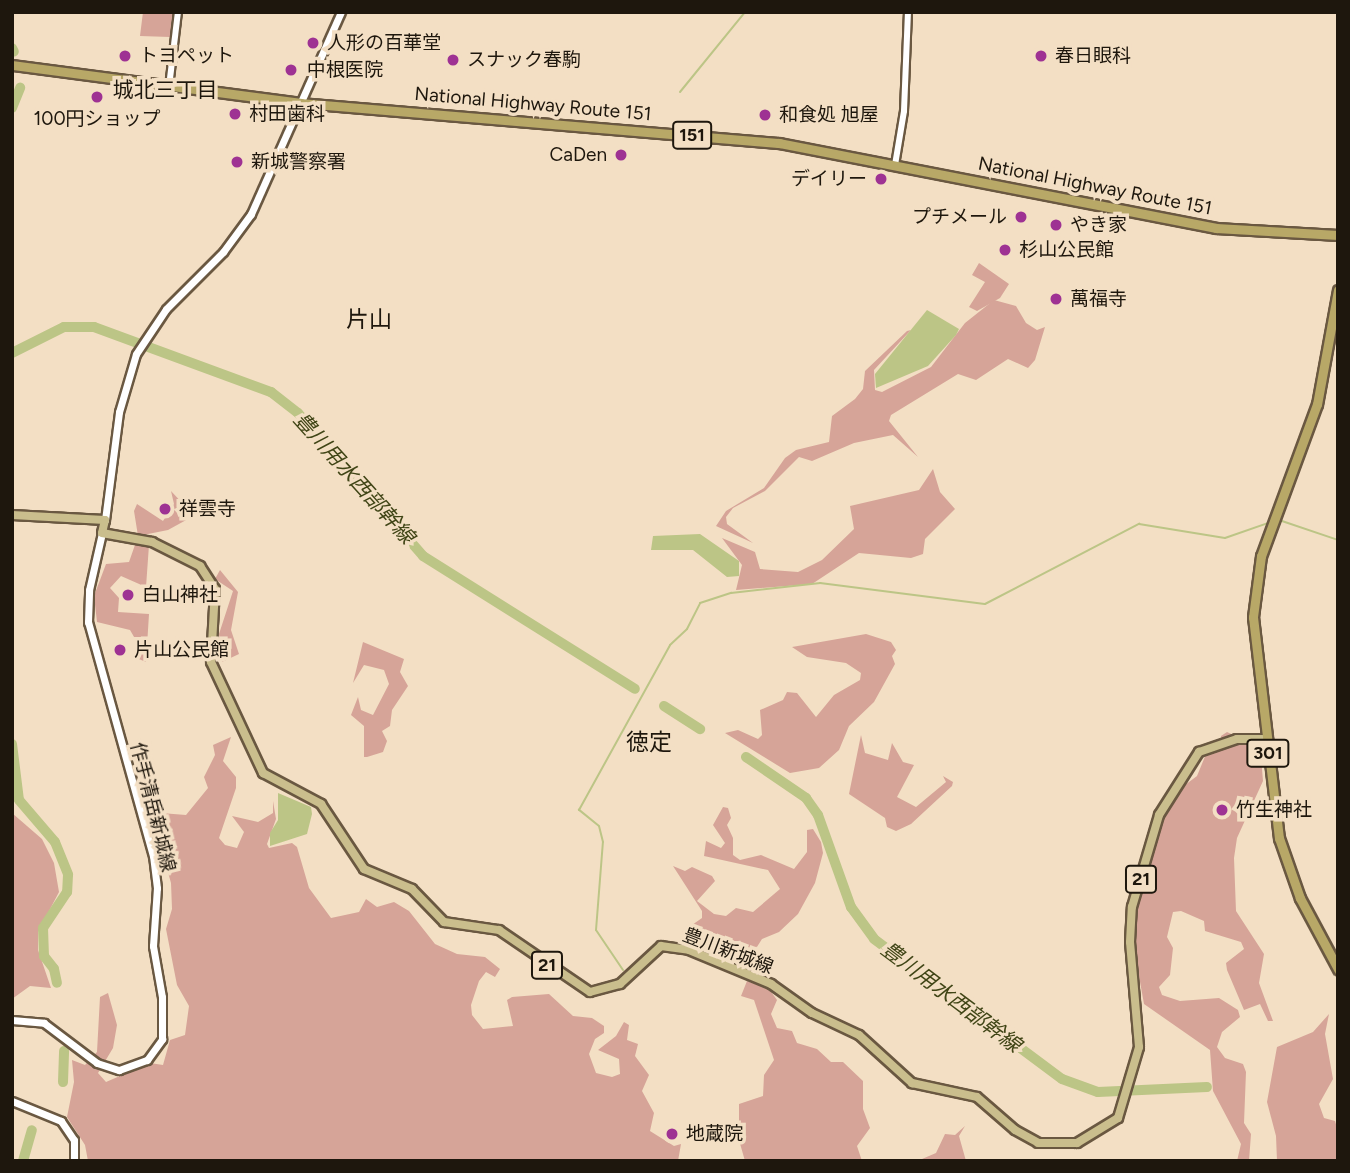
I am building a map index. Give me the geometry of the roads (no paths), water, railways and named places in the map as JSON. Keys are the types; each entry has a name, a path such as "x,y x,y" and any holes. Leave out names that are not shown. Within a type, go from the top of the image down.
{"highway":[{"name":"National Highway Route 151","path":"12,65 169,89 301,103 747,140 895,165 1216,228 1338,235"},
{"name":"301","path":"1338,289 1317,404 1272,522 1257,572 1253,617 1266,739 1285,859 1306,911 1338,969"}],"main road":[{"path":"102,533 119,412 138,349 145,337 239,233 341,12"},
{"path":"12,515 105,520"},
{"name":"作手清岳新城線","path":"12,1020 44,1023 97,1063 119,1070 147,1060 162,1039 162,997 153,946 155,864 88,622 89,590 102,533"},
{"name":"豊川新城線","path":"102,533 152,542 188,558 208,574 215,598 211,662 263,773 321,804 364,869 412,889 444,922 499,930 590,992 620,984 661,946 689,950 771,984 812,1013 859,1035 912,1083 977,1097 1016,1130 1038,1143 1077,1143 1096,1136 1118,1118 1139,1035 1130,925 1159,815 1199,752 1237,738 1266,739"},
{"path":"12,1101 61,1121 74,1140 74,1161"}],"street":[{"path":"169,89 178,12"},
{"path":"895,165 904,111 908,12"}],"waterway":[{"path":"680,92 745,12"},
{"path":"12,48 14,52"},
{"path":"12,108 20,88"},
{"name":"豊川用水西部幹線","path":"12,353 64,327 94,327 271,392 298,413 423,556 635,689"},
{"path":"1279,520 1338,540"},
{"path":"623,970 596,930 603,842 599,826 579,810 670,645 687,629 700,603 731,593 820,583 985,604 1139,524 1225,538 1271,522"},
{"name":"豊川用水西部幹線","path":"664,706 700,729"},
{"path":"12,744 19,800 55,842 68,875 67,892 43,928 44,956 54,969 57,983"},
{"name":"豊川用水西部幹線","path":"746,757 806,798 818,815 851,907 874,939 1062,1079 1098,1092 1207,1087"},
{"path":"63,1082 64,1051"},
{"path":"23,1161 32,1130"}],"place":[{"name":"人形の百華堂","path":"313,43"},
{"name":"トヨペット","path":"125,56"},
{"name":"春日眼科","path":"1041,56"},
{"name":"スナック春駒","path":"453,60"},
{"name":"中根医院","path":"291,70"},
{"name":"100円ショップ","path":"97,97"},
{"name":"村田歯科","path":"235,114"},
{"name":"和食処 旭屋","path":"765,115"},
{"name":"CaDen","path":"621,155"},
{"name":"新城警察署","path":"237,162"},
{"name":"デイリー","path":"881,179"},
{"name":"プチメール","path":"1021,217"},
{"name":"やき家","path":"1056,225"},
{"name":"杉山公民館","path":"1005,250"},
{"name":"萬福寺","path":"1056,299"},
{"name":"祥雲寺","path":"165,509"},
{"name":"白山神社","path":"128,595"},
{"name":"片山公民館","path":"120,650"},
{"name":"竹生神社","path":"1222,810"},
{"name":"地蔵院","path":"672,1134"}],"district":[{"name":"城北三丁目","path":"165,90"},
{"name":"片山","path":"369,319"},
{"name":"徳定","path":"649,742"}]}
